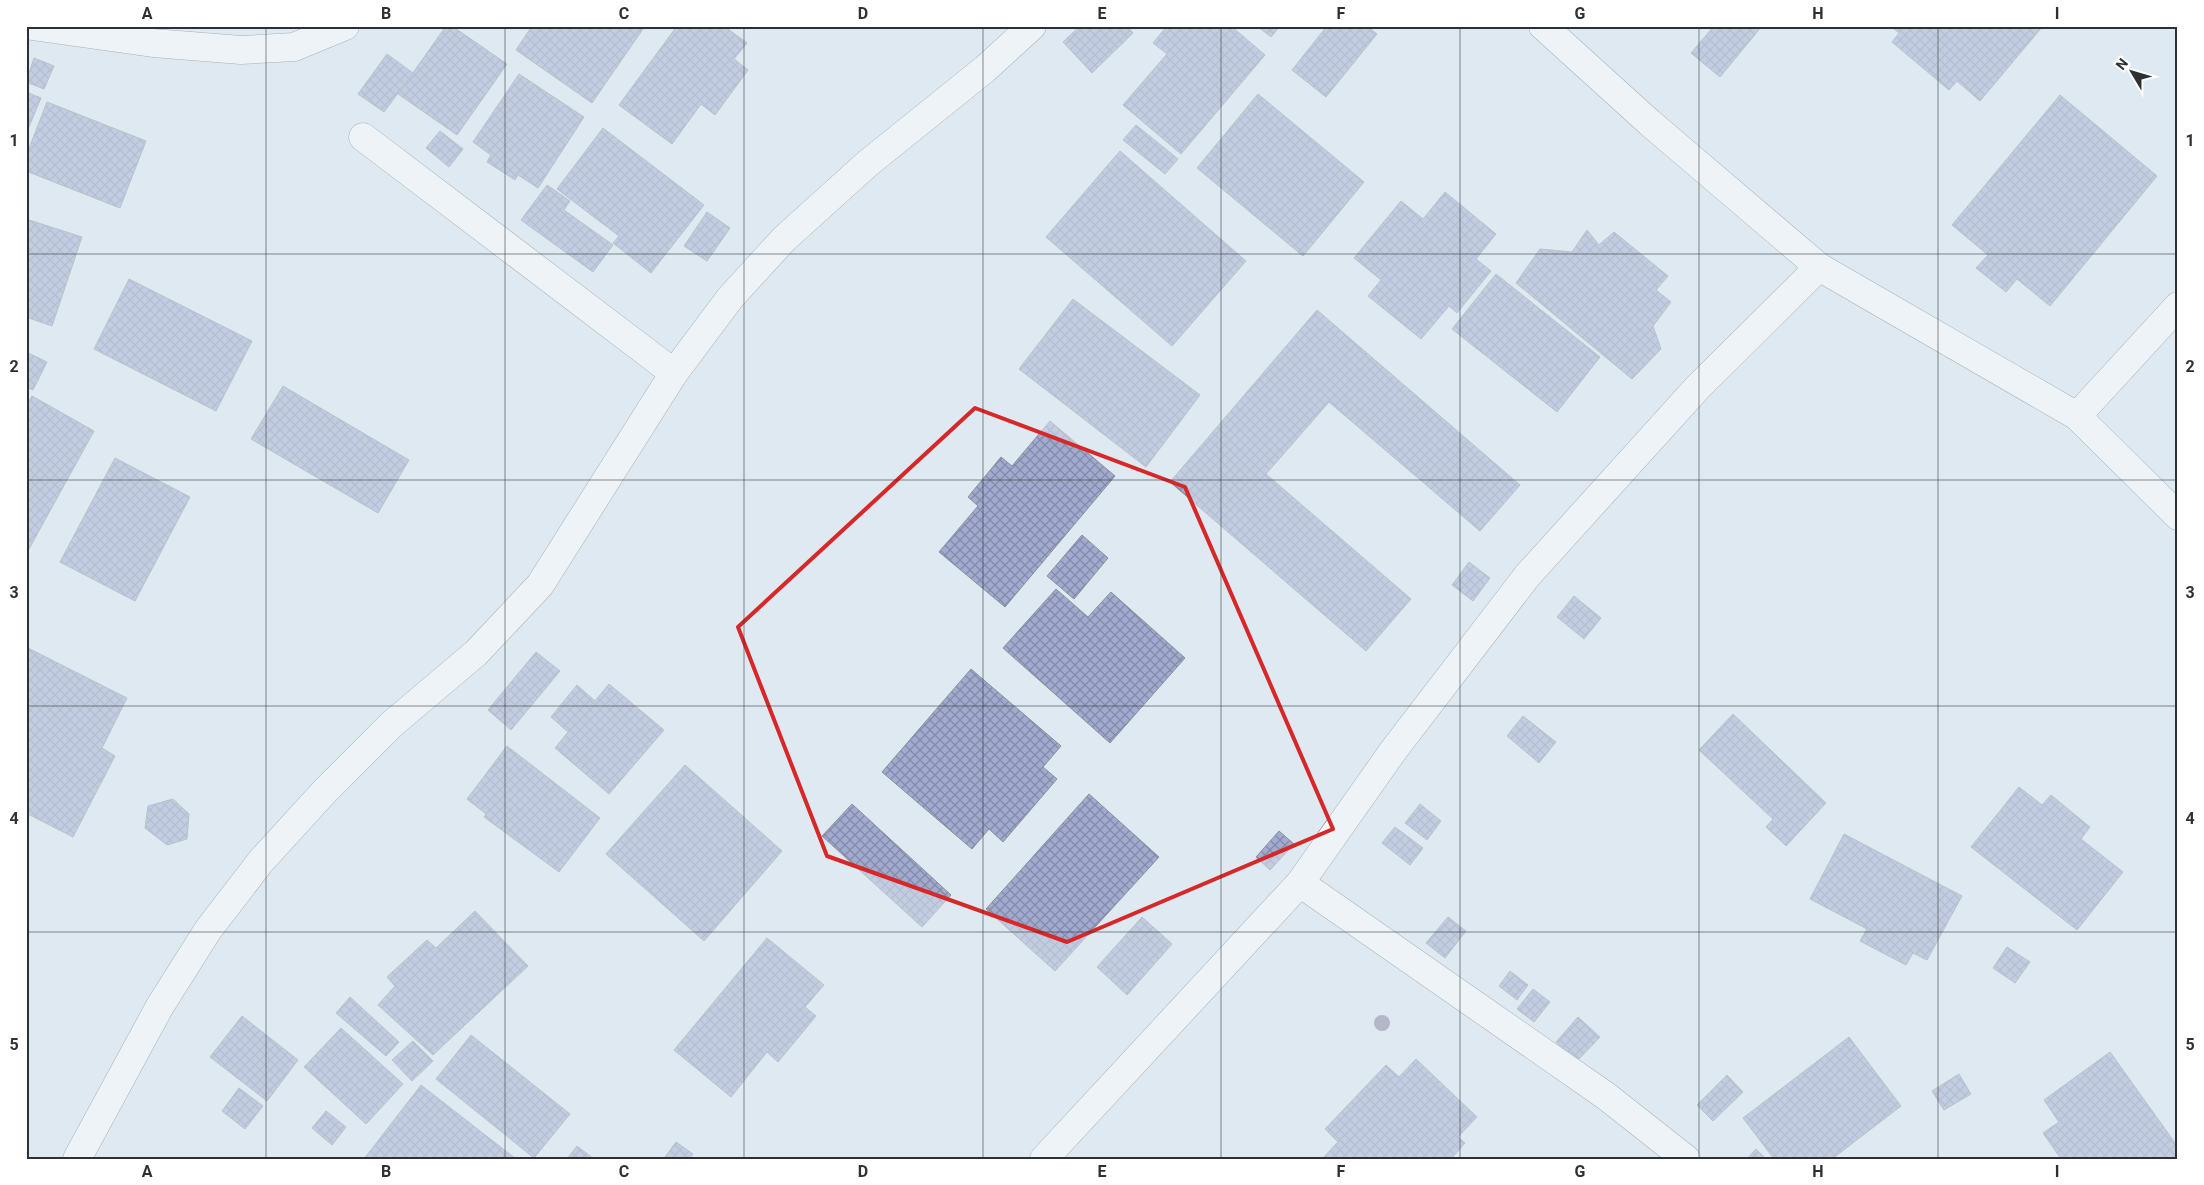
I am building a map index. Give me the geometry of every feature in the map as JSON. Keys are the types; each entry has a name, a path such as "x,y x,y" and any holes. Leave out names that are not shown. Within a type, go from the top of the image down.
{"street":[{"path":"32,26 153,43 241,50 294,47 345,26"},
{"path":"77,1159 135,1049 208,930 261,862 325,790 392,724 476,653 540,585 674,373 730,298 784,239 867,164 985,69 1032,26"},
{"path":"1543,26 1650,123 1819,267 2077,416 2178,516"},
{"path":"363,137 674,373"},
{"path":"1044,1159 1300,883 1394,751 1527,576 1698,386 1819,267"},
{"path":"2077,416 2178,306"},
{"path":"1300,883 1606,1096 1686,1159"}],"highlighted area":[{"path":"975,408 1185,487 1333,829 1067,942 827,856 738,627"}],"building":[{"path":"446,26 452,26 507,64 457,135 398,94"},
{"path":"532,26 645,26 592,103 516,50"},
{"path":"677,26 724,26 747,43 734,59 748,70 715,115 701,104 672,144 619,105"},
{"path":"1080,26 1127,26 1133,33 1092,73 1063,42"},
{"path":"1167,26 1231,26 1265,55 1181,154 1123,105 1167,54 1153,43"},
{"path":"1257,26 1280,26 1271,37"},
{"path":"1327,26 1367,26 1377,34 1326,97 1292,70"},
{"path":"1714,26 1762,26 1720,77 1691,53"},
{"path":"1891,26 2043,26 1980,101 1957,81 1949,90 1892,42 1899,33"},
{"path":"387,54 413,73 384,112 358,94"},
{"path":"34,58 54,66 44,89 26,82"},
{"path":"519,74 584,117 538,188 518,175 515,180 487,162 491,155 473,142"},
{"path":"26,92 41,98 26,134"},
{"path":"1258,94 1364,182 1303,256 1197,168"},
{"path":"2060,95 2157,176 2050,306 2017,279 2006,292 1976,268 1988,255 1952,225"},
{"path":"47,102 146,141 120,208 26,171 26,156"},
{"path":"1136,125 1178,159 1165,174 1123,140"},
{"path":"603,128 704,205 651,273 613,243 619,236 557,189"},
{"path":"440,131 463,149 449,167 426,148"},
{"path":"1120,151 1246,261 1172,346 1046,237"},
{"path":"547,185 570,201 564,210 613,245 593,272 521,220"},
{"path":"1445,192 1496,234 1476,259 1491,271 1457,313 1449,306 1421,339 1368,296 1381,280 1354,258 1401,201 1423,219"},
{"path":"707,212 730,228 707,261 684,246"},
{"path":"26,219 82,237 52,326 26,317"},
{"path":"1587,230 1599,245 1614,232 1668,276 1656,290 1671,302 1653,326 1661,349 1632,379 1516,283 1540,249 1572,252"},
{"path":"1496,274 1600,357 1557,412 1452,329"},
{"path":"129,279 252,341 216,411 94,349"},
{"path":"1073,299 1200,395 1146,467 1019,369"},
{"path":"1317,310 1520,485 1480,531 1329,402 1266,474 1411,599 1366,651 1170,482"},
{"path":"26,352 47,362 33,390 26,387"},
{"path":"283,386 409,460 378,513 251,439"},
{"path":"32,396 94,431 29,549 26,547 26,406"},
{"path":"1050,421 1115,476 1005,607 939,552 978,506 968,497 1001,457 1012,466"},
{"path":"115,458 190,497 135,601 60,562"},
{"path":"1082,535 1108,558 1074,599 1047,576"},
{"path":"1469,562 1490,578 1473,601 1452,585"},
{"path":"1056,589 1088,617 1111,592 1185,658 1110,743 1003,648"},
{"path":"1574,596 1601,618 1584,639 1557,617"},
{"path":"26,647 127,698 102,748 115,756 73,837 26,813"},
{"path":"536,652 560,671 511,730 488,710"},
{"path":"971,669 1061,746 1043,767 1057,779 1003,842 989,829 972,849 882,772"},
{"path":"609,684 664,730 609,794 555,748 568,732 551,717 577,685 595,701"},
{"path":"1733,714 1826,803 1786,846 1766,827 1773,819 1699,750"},
{"path":"1523,716 1556,742 1539,763 1507,736"},
{"path":"507,746 600,818 559,872 484,817 486,814 467,799"},
{"path":"685,765 782,851 704,941 606,854"},
{"path":"2019,787 2042,805 2051,795 2090,827 2081,839 2123,872 2077,930 1971,847"},
{"path":"1089,794 1159,857 1055,971 986,909"},
{"path":"173,799 189,814 187,839 167,845 145,828 148,806"},
{"path":"852,804 951,895 922,927 822,836"},
{"path":"1420,804 1441,821 1427,840 1405,823"},
{"path":"1395,827 1423,848 1410,865 1382,843"},
{"path":"1279,831 1294,844 1270,870 1256,857"},
{"path":"1844,834 1962,896 1927,960 1913,953 1906,965 1860,941 1867,929 1810,899"},
{"path":"475,911 528,966 433,1055 378,1005 395,986 387,977 427,940 436,948"},
{"path":"1142,917 1172,944 1127,995 1097,967"},
{"path":"1448,917 1466,931 1445,958 1426,943"},
{"path":"767,938 824,985 805,1007 816,1016 778,1062 767,1052 731,1097 674,1050"},
{"path":"2007,947 2030,962 2015,983 1993,968"},
{"path":"1510,971 1528,985 1517,1000 1499,986"},
{"path":"1533,989 1550,1002 1534,1022 1517,1009"},
{"path":"350,997 399,1042 386,1056 336,1013"},
{"path":"242,1016 298,1060 267,1101 210,1057"},
{"path":"1578,1017 1600,1037 1577,1061 1556,1042"},
{"path":"341,1028 403,1084 366,1124 304,1067"},
{"path":"471,1035 570,1114 534,1158 436,1079"},
{"path":"1849,1037 1901,1106 1832,1159 1774,1159 1743,1118"},
{"path":"413,1041 433,1061 412,1081 392,1060"},
{"path":"2110,1052 2178,1147 2178,1159 2061,1159 2043,1133 2059,1122 2044,1100"},
{"path":"1416,1059 1477,1117 1458,1137 1465,1143 1451,1159 1322,1159 1338,1142 1325,1129 1386,1065 1399,1077"},
{"path":"1959,1074 1971,1094 1944,1110 1932,1091"},
{"path":"1727,1075 1743,1092 1713,1121 1697,1105"},
{"path":"421,1085 516,1159 364,1159"},
{"path":"239,1088 263,1106 245,1129 222,1111"},
{"path":"326,1111 346,1127 332,1145 312,1128"},
{"path":"676,1142 693,1154 689,1159 667,1159 665,1157"},
{"path":"577,1146 594,1159 567,1159"},
{"path":"1756,1149 1766,1159 1747,1159"}]}
